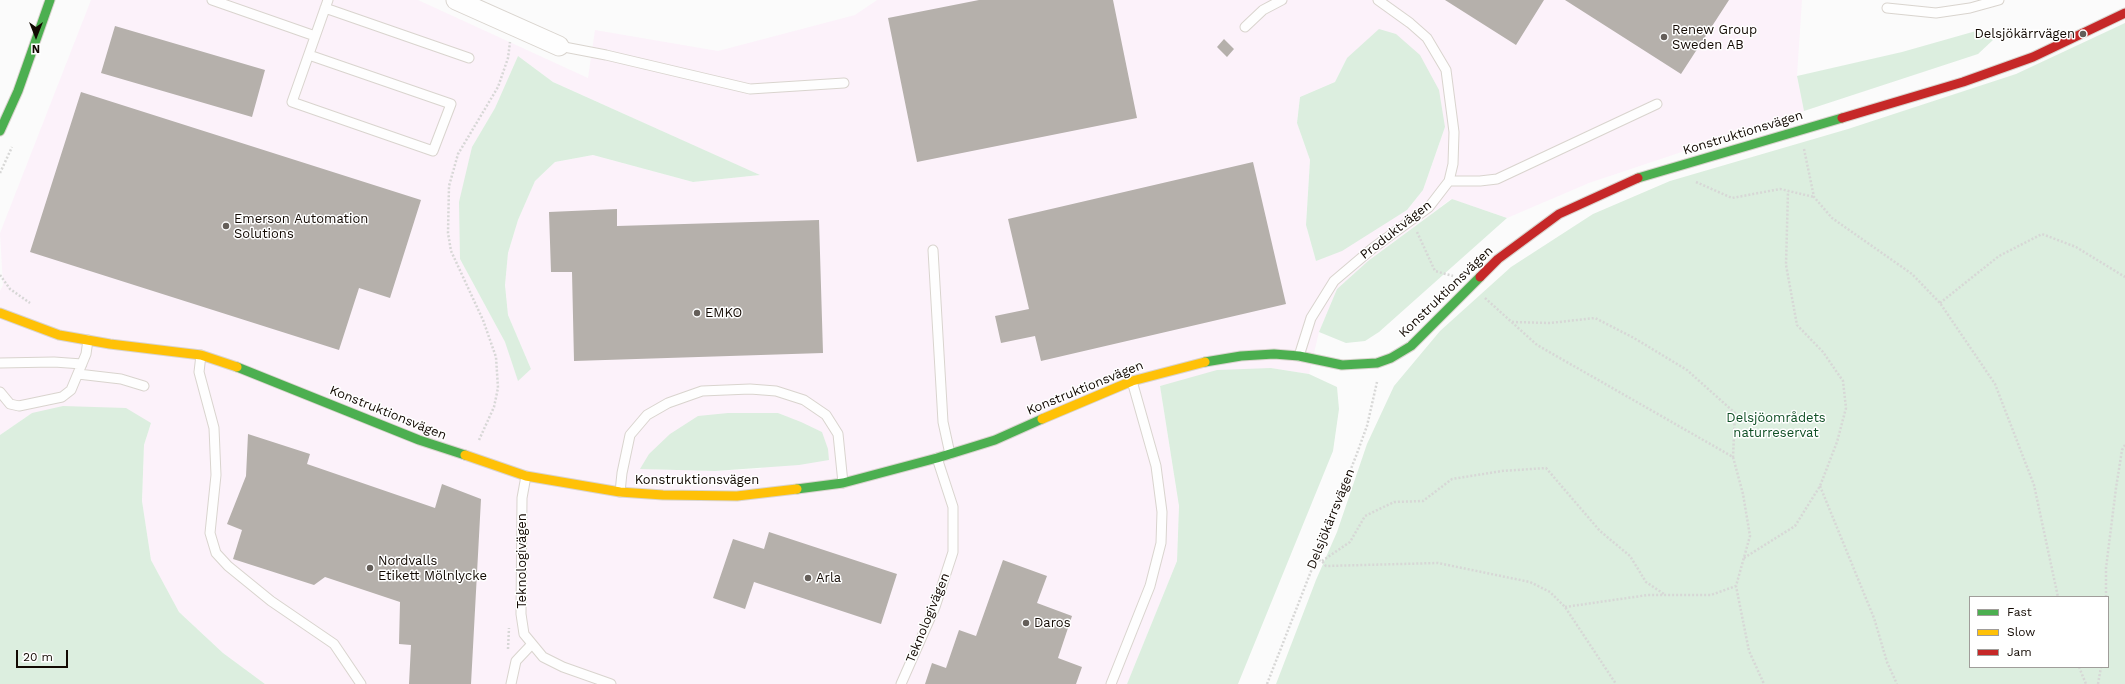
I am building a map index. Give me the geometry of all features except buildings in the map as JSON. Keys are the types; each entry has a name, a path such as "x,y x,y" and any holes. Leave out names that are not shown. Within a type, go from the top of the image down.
{"street":[{"path":"0,131 25,71 50,0"},
{"path":"456,0 509,25 559,46"},
{"name":"Konstruktionsvägen","path":"0,313 36,328 88,340 201,355 247,370 419,440 526,476 620,492 678,496 737,496 843,483 937,458 995,440 1067,407 1132,381 1191,364 1274,354 1299,356 1342,365 1359,366 1377,363 1391,358 1411,346 1498,259 1559,214 1636,179 1800,129 1964,82 2033,57 2125,13"}],"lane":[{"path":"212,0 223,2 315,36"},
{"path":"1244,27 1263,10 1282,0"},
{"name":"Produktvägen","path":"1299,356 1311,318 1334,281 1411,220 1429,208 1449,181 1453,164 1454,132 1446,70 1427,38 1410,23 1378,0"},
{"path":"1887,8 1936,13 1970,8 1999,0"},
{"path":"309,55 451,104 433,151 292,102 326,4 469,58"},
{"path":"559,46 606,55 750,89 844,83"},
{"path":"1449,181 1480,181 1497,179 1657,104"},
{"path":"933,250 943,422 950,454"},
{"path":"0,392 10,404 19,406 62,397 71,390 82,364 88,340"},
{"path":"201,355 199,372 214,428 216,475 210,533 216,553 228,566 270,601 334,644 361,684"},
{"path":"0,363 33,362 82,364"},
{"path":"78,374 121,379 144,386"},
{"path":"1111,684 1150,586 1161,542 1162,512 1156,466 1132,381"},
{"path":"620,492 622,473 630,435 647,415 668,403 702,391 750,389 776,391 804,400 826,415 838,434 843,483"},
{"name":"Teknologivägen","path":"901,684 935,607 953,552 953,507 937,458"},
{"name":"Teknologivägen","path":"526,476 522,498 521,614 524,634 543,657 563,667 611,684"},
{"path":"511,684 516,661 532,644"}],"path":[{"path":"473,458 494,407 498,388 498,373 491,340 451,251 448,234 449,186 458,154 498,87 508,58 510,43 509,25"},
{"path":"1800,129 1814,197 1832,218 1912,274 1940,303 1995,384 2034,485 2058,596"},
{"path":"1668,169 1732,198 1780,189 1814,197"},
{"path":"1744,558 1795,526 1820,486 1837,442 1846,408 1843,381 1823,352 1797,325 1786,265 1788,191"},
{"path":"1411,220 1435,271 1463,278 1537,345 1733,457"},
{"path":"1940,303 1999,256 2042,234 2076,247 2125,277"},
{"path":"0,275 10,289"},
{"path":"1512,322 1550,323 1594,318 1634,338 1687,370 1735,413 1733,457 1743,494 1750,536 1736,586 1748,651 1764,684"},
{"name":"Delsjökärrsvägen","path":"1267,684 1367,426 1378,376 1377,363"},
{"path":"2106,596 2106,568 2116,488 2122,450 2125,445"},
{"path":"1322,561 1350,542 1365,516 1394,502 1423,501 1452,479 1546,468 1600,531 1630,556 1646,582 1664,594"},
{"path":"1820,486 1874,618 1887,662 1897,684"},
{"path":"1315,559 1322,561 1326,566 1438,563 1530,582 1550,592 1565,607 1616,684"},
{"path":"1565,607 1664,594 1711,595 1736,586"},
{"path":"509,622 508,649 516,661"},
{"path":"2079,668 2086,684"},
{"path":"2098,684 2101,668"}],"shaded area":[{"path":"91,0 418,0 588,78 595,30 718,51 855,15 877,0 1802,0 1797,76 1804,111 1589,183 1507,218 1451,199 1368,261 1337,289 1319,332 1309,374 1271,368 1160,386 1179,506 1177,561 1127,684 265,684 223,653 179,612 151,560 142,501 144,445 151,423 32,413 0,435 0,291 3,285 0,233","holes":["518,56 553,82 759,175 693,182 593,155 555,162 535,181 518,220 508,253 505,285 508,315 531,369 518,380 505,342 460,259 472,147 495,108","1347,58 1445,127 1423,190 1407,210 1316,261 1306,225 1310,160 1297,123 1300,97 1335,82","778,413 822,432 760,469 715,471 648,469"]}],"green space":[{"name":"Delsjöområdets naturreservat","path":"2125,23 2125,684 1276,684 1316,580 1337,532 1367,444 1394,386 1440,331 1511,267 1593,214 1670,181 1848,129 2016,74"},
{"path":"1379,29 1396,34 1420,55 1439,90 1445,127 1423,190 1407,210 1342,251 1316,261 1306,225 1310,160 1297,123 1300,97 1335,82 1347,58"},
{"path":"1976,31 1993,40 1978,54 1804,111 1797,76 1902,52"},
{"path":"518,56 553,82 760,175 693,182 593,155 555,162 535,181 518,220 508,253 505,285 508,315 531,369 518,381 505,342 460,259 459,202 472,147 495,108"},
{"path":"1452,199 1507,218 1379,332 1365,341 1346,343 1319,332 1337,289 1368,261"},
{"path":"1271,368 1309,374 1337,387 1339,409 1333,451 1238,684 1127,684 1177,561 1179,506 1160,386 1217,370"},
{"path":"63,406 126,408 151,423 144,445 142,501 151,560 179,612 223,653 265,684 0,684 0,435 32,413"},
{"path":"728,413 778,413 801,422 822,432 828,449 829,460 799,465 715,471 640,469 649,454 670,434 698,416"}],"traffic: fast":[{"path":"0,131 18,91 50,0"},
{"path":"1638,178 1842,118"},
{"path":"1205,362 1241,356 1274,354 1299,356 1342,365 1377,363 1391,358 1411,346 1480,277"},
{"path":"237,367 419,440 465,455"},
{"path":"797,489 843,483 937,458 995,440 1042,419"}],"traffic: slow":[{"path":"0,313 59,335 110,344 201,355 237,367"},
{"path":"1042,419 1132,381 1205,362"},
{"path":"465,455 526,476 620,492 663,495 737,496 797,489"}],"traffic: jam":[{"path":"1842,118 1963,82 2033,57 2125,13"},
{"path":"1480,277 1498,259 1559,214 1638,178"}],"place":[{"name":"Delsjökärrvägen","path":"2083,34"},
{"name":"Renew Group Sweden AB","path":"1664,37"},
{"name":"Emerson Automation Solutions","path":"226,226"},
{"name":"EMKO","path":"697,313"},
{"name":"Nordvalls Etikett Mölnlycke","path":"370,568"},
{"name":"Arla","path":"808,578"},
{"name":"Daros","path":"1026,623"}]}
